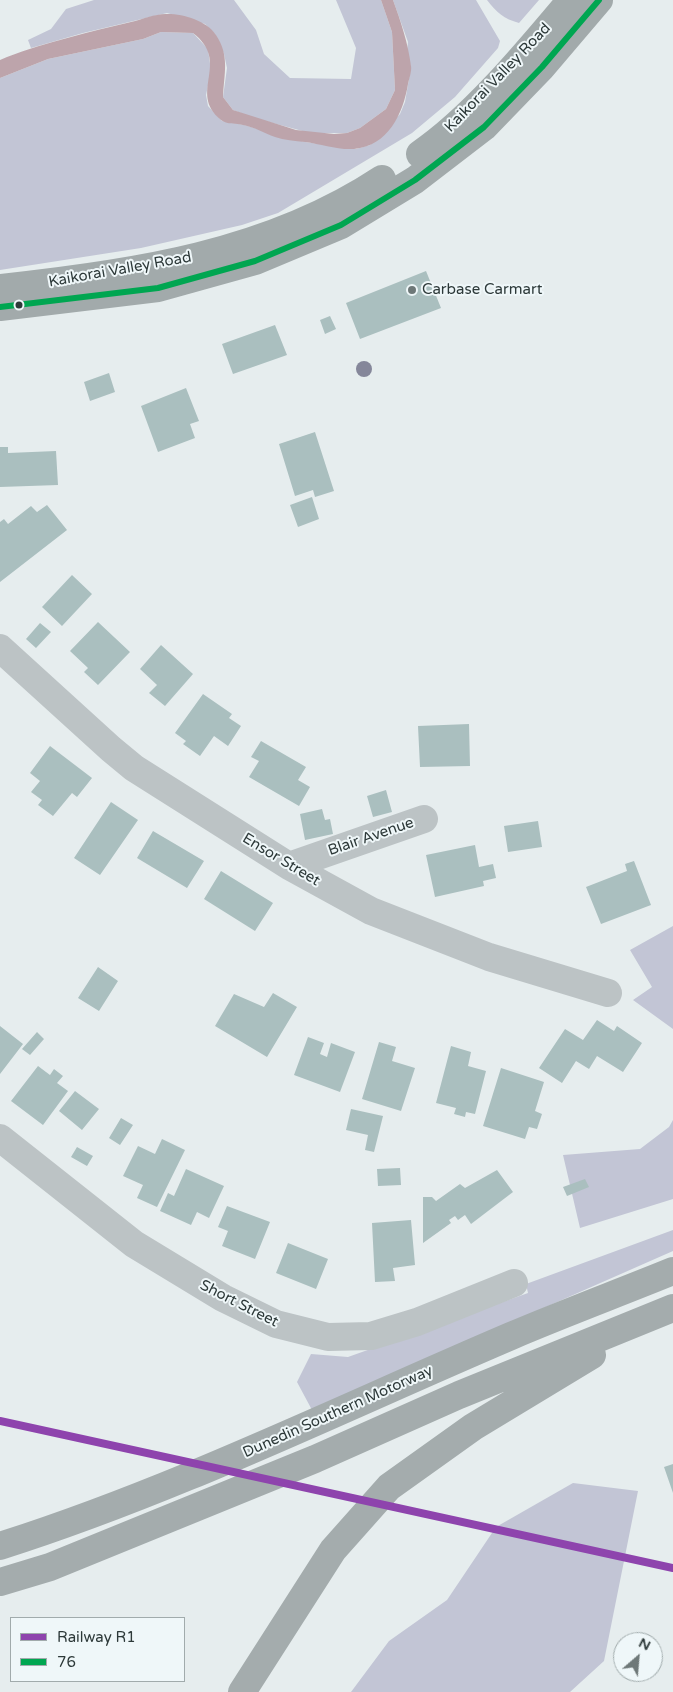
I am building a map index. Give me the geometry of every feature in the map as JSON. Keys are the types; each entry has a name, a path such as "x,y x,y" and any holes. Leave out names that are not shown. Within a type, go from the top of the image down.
{"highway":[{"name":"Dunedin Southern Motorway","path":"0,1546 85,1517 166,1485 280,1438 512,1335 673,1271"},
{"path":"0,1582 50,1567 315,1459 459,1395 665,1311"},
{"path":"242,1692 333,1550 389,1487 473,1427 567,1372 665,1311"}],"main road":[{"name":"Kaikorai Valley Road","path":"0,288 64,281 169,265 232,247 305,220 370,187 426,149 475,106 531,48 571,0"},
{"name":"Kaikorai Valley Road","path":"0,307 158,288 255,260 341,225 415,180 484,127 542,67 599,0"}],"street":[{"name":"Ensor Street","path":"0,648 111,750 134,768 290,866 371,911 489,957 608,993"},
{"name":"Blair Avenue","path":"290,866 424,819"},
{"name":"Short Street","path":"0,1138 134,1244 223,1298 276,1324 328,1337 371,1336 417,1322 514,1283"}],"shaded area":[{"path":"94,0 234,0 256,30 264,54 290,78 351,79 356,48 336,0 381,0 392,32 395,90 386,109 360,128 347,133 310,133 254,118 233,110 223,97 227,68 224,54 215,34 205,24 167,13 83,33 31,48 28,40 51,29 66,9"},
{"path":"381,0 393,0 406,41 411,70 406,95 398,117 385,135 366,147 341,149 286,140 240,124 223,122 212,109 208,99 209,55 204,44 193,33 161,32 143,39 48,59 0,78 0,60 22,52 155,15 181,15 201,22 216,35 225,58 223,97 233,110 296,130 334,134 347,133 360,128 386,109 395,90 392,32"},
{"path":"393,0 476,0 500,41 498,48 455,97 412,133 278,213 242,225 141,248 0,270 0,78 48,59 143,39 161,32 193,33 208,49 211,71 206,95 208,106 222,121 244,125 305,142 356,149 370,145 400,114 405,102 411,67 407,52 408,42"},
{"path":"487,0 539,0 519,23 501,14"},
{"path":"673,926 673,1029 633,1000 652,987 630,950"},
{"path":"673,1120 673,1199 580,1228 563,1155 640,1149 669,1127"},
{"path":"673,1230 673,1251 312,1410 297,1382 311,1354 348,1357 528,1293 526,1284"},
{"path":"573,1483 638,1491 604,1661 570,1692 351,1692 389,1641 447,1600 496,1527"}],"building":[{"path":"426,271 441,308 360,339 346,303"},
{"path":"330,316 336,329 325,334 320,320"},
{"path":"275,325 287,355 233,374 222,344"},
{"path":"109,373 115,392 90,401 84,382"},
{"path":"186,388 199,421 190,424 195,438 158,452 141,406"},
{"path":"315,432 334,491 315,497 313,490 295,496 279,444"},
{"path":"0,447 8,447 8,453 56,451 58,485 0,487"},
{"path":"312,497 319,519 298,527 290,505"},
{"path":"47,505 67,530 0,582 0,522 4,519 8,524 31,506 37,512"},
{"path":"72,575 92,594 62,626 42,607"},
{"path":"98,622 130,652 98,685 84,672 88,668 70,651"},
{"path":"40,623 51,632 36,648 26,639"},
{"path":"161,645 193,674 165,706 149,693 157,685 140,669"},
{"path":"203,694 232,714 229,718 241,726 228,746 214,736 200,756 183,744 186,741 175,733"},
{"path":"469,724 470,766 420,767 418,726"},
{"path":"261,741 306,767 298,780 310,787 299,806 249,777 259,761 251,757"},
{"path":"50,746 92,778 77,797 72,793 53,816 38,805 42,800 31,792 40,781 30,773"},
{"path":"386,790 392,812 373,817 367,796"},
{"path":"111,802 138,820 100,875 74,858"},
{"path":"322,809 325,820 330,819 333,834 305,840 300,814"},
{"path":"538,821 542,847 508,852 504,826"},
{"path":"153,831 204,861 187,888 137,858"},
{"path":"475,845 479,867 493,864 496,878 483,881 484,886 435,897 426,855"},
{"path":"634,861 651,905 601,924 586,887 627,871 625,864"},
{"path":"221,871 273,903 255,931 204,899"},
{"path":"98,967 118,981 99,1011 78,998"},
{"path":"273,993 297,1007 267,1057 215,1026 234,994 264,1007"},
{"path":"597,1020 614,1031 617,1026 642,1043 623,1072 597,1056 589,1069 576,1061 562,1083 539,1068 565,1029 583,1040"},
{"path":"0,1026 23,1044 0,1074"},
{"path":"37,1032 44,1039 30,1055 22,1049"},
{"path":"308,1037 324,1043 320,1054 327,1057 331,1043 355,1052 340,1092 294,1075"},
{"path":"379,1042 396,1047 392,1061 415,1068 401,1111 362,1099"},
{"path":"451,1046 471,1052 468,1066 486,1071 475,1114 466,1112 465,1117 454,1114 456,1108 436,1103"},
{"path":"38,1066 50,1075 54,1069 63,1076 57,1083 68,1091 43,1125 11,1101"},
{"path":"501,1068 544,1082 535,1111 542,1114 537,1129 529,1127 525,1139 483,1126"},
{"path":"75,1091 99,1109 82,1130 59,1111"},
{"path":"351,1109 383,1116 374,1152 365,1150 368,1135 346,1130"},
{"path":"121,1118 133,1125 120,1145 109,1138"},
{"path":"162,1139 185,1150 157,1207 137,1198 143,1185 123,1176 138,1146 155,1154"},
{"path":"77,1147 93,1156 87,1166 71,1157"},
{"path":"400,1168 401,1185 378,1186 377,1169"},
{"path":"186,1169 224,1186 209,1218 197,1212 191,1225 160,1211 168,1193 174,1196"},
{"path":"497,1170 513,1192 471,1224 465,1215 458,1220 455,1216 449,1220 451,1223 423,1243 423,1197 432,1197 436,1201 460,1184 465,1188"},
{"path":"585,1179 589,1187 567,1196 563,1187"},
{"path":"227,1206 270,1222 255,1259 222,1246 228,1231 218,1227"},
{"path":"411,1220 415,1265 393,1268 395,1281 375,1282 372,1223"},
{"path":"288,1243 328,1259 316,1289 276,1273"},
{"path":"673,1464 673,1493 664,1467"}],"rail line":[{"name":"R1","path":"0,1421 673,1568"}],"transit line":[{"name":"76","path":"0,307 158,288 255,261 341,225 415,180 484,127 542,67 599,0"}],"place":[{"name":"Carbase Carmart","path":"412,290"}]}
